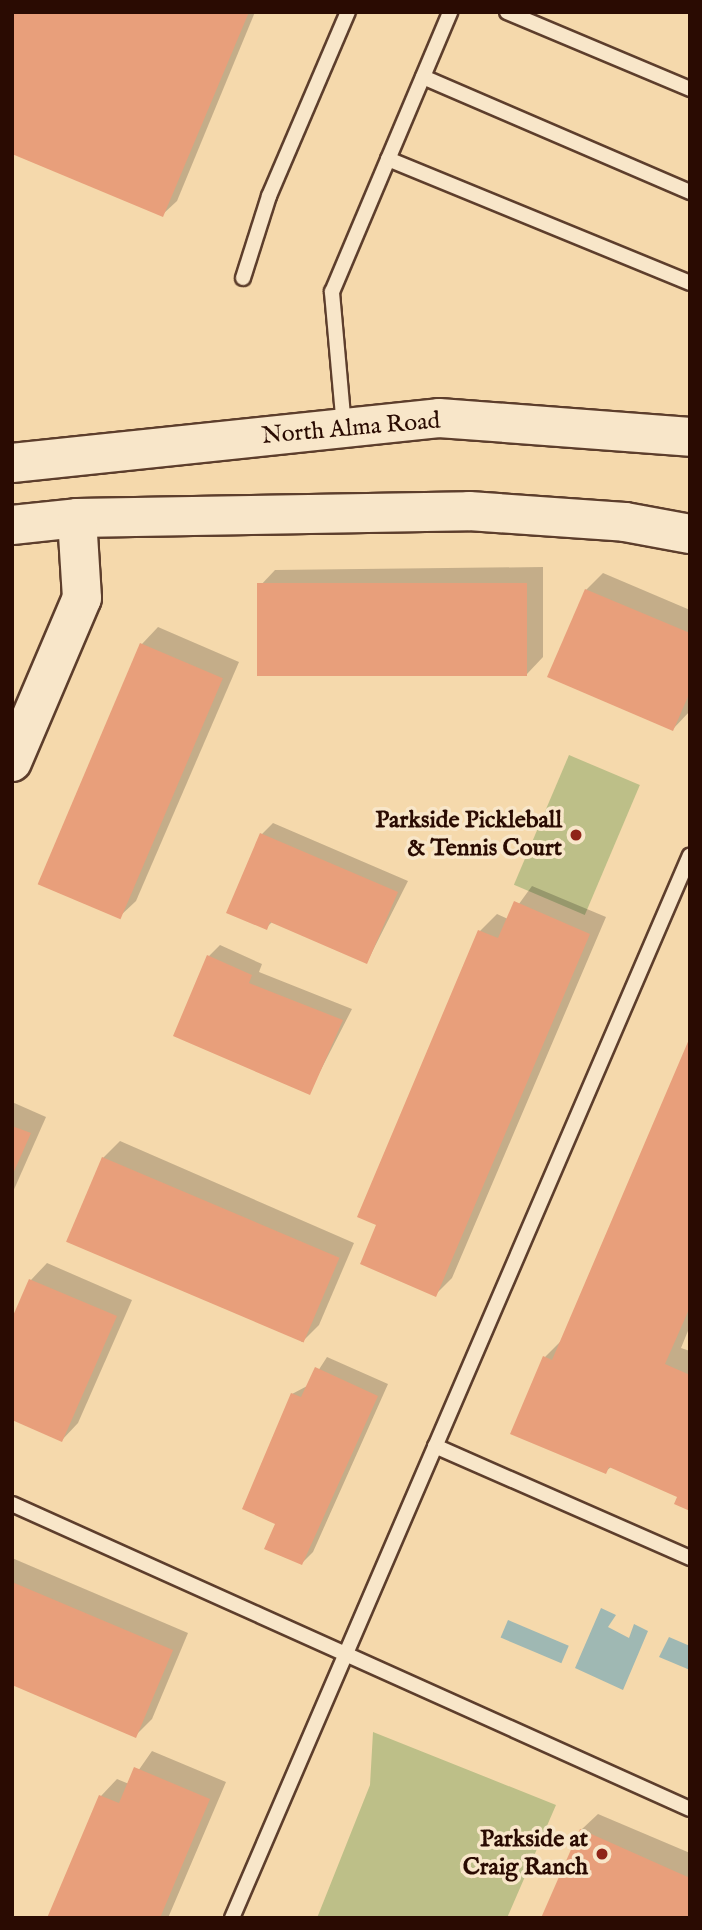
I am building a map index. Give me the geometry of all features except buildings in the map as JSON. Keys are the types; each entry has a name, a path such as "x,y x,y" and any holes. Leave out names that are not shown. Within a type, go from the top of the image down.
{"main road":[{"name":"North Alma Road","path":"12,463 439,418 690,437"},
{"path":"12,525 77,518 469,511 625,522 690,534"},
{"path":"12,762 82,597 77,518"}],"lane":[{"path":"243,278 269,196 348,12"},
{"path":"344,428 332,292 450,12"},
{"path":"507,12 690,89"},
{"path":"423,77 690,192"},
{"path":"388,159 690,283"},
{"path":"232,1918 690,855"},
{"path":"435,1447 690,1558"},
{"path":"12,1504 344,1658 690,1809"}],"green space":[{"name":"Parkside Pickleball & Tennis Court","path":"569,755 640,785 585,915 514,885"},
{"path":"373,1732 556,1805 507,1918 317,1918 370,1785"}],"water":[{"path":"601,1608 616,1615 608,1627 629,1638 634,1624 648,1631 623,1690 575,1668"},
{"path":"508,1620 569,1646 561,1663 501,1637"},
{"path":"669,1637 690,1646 690,1670 659,1657"}],"place":[{"name":"Parkside Pickleball & Tennis Court","path":"576,835"},
{"name":"Parkside at Craig Ranch","path":"602,1854"}]}
